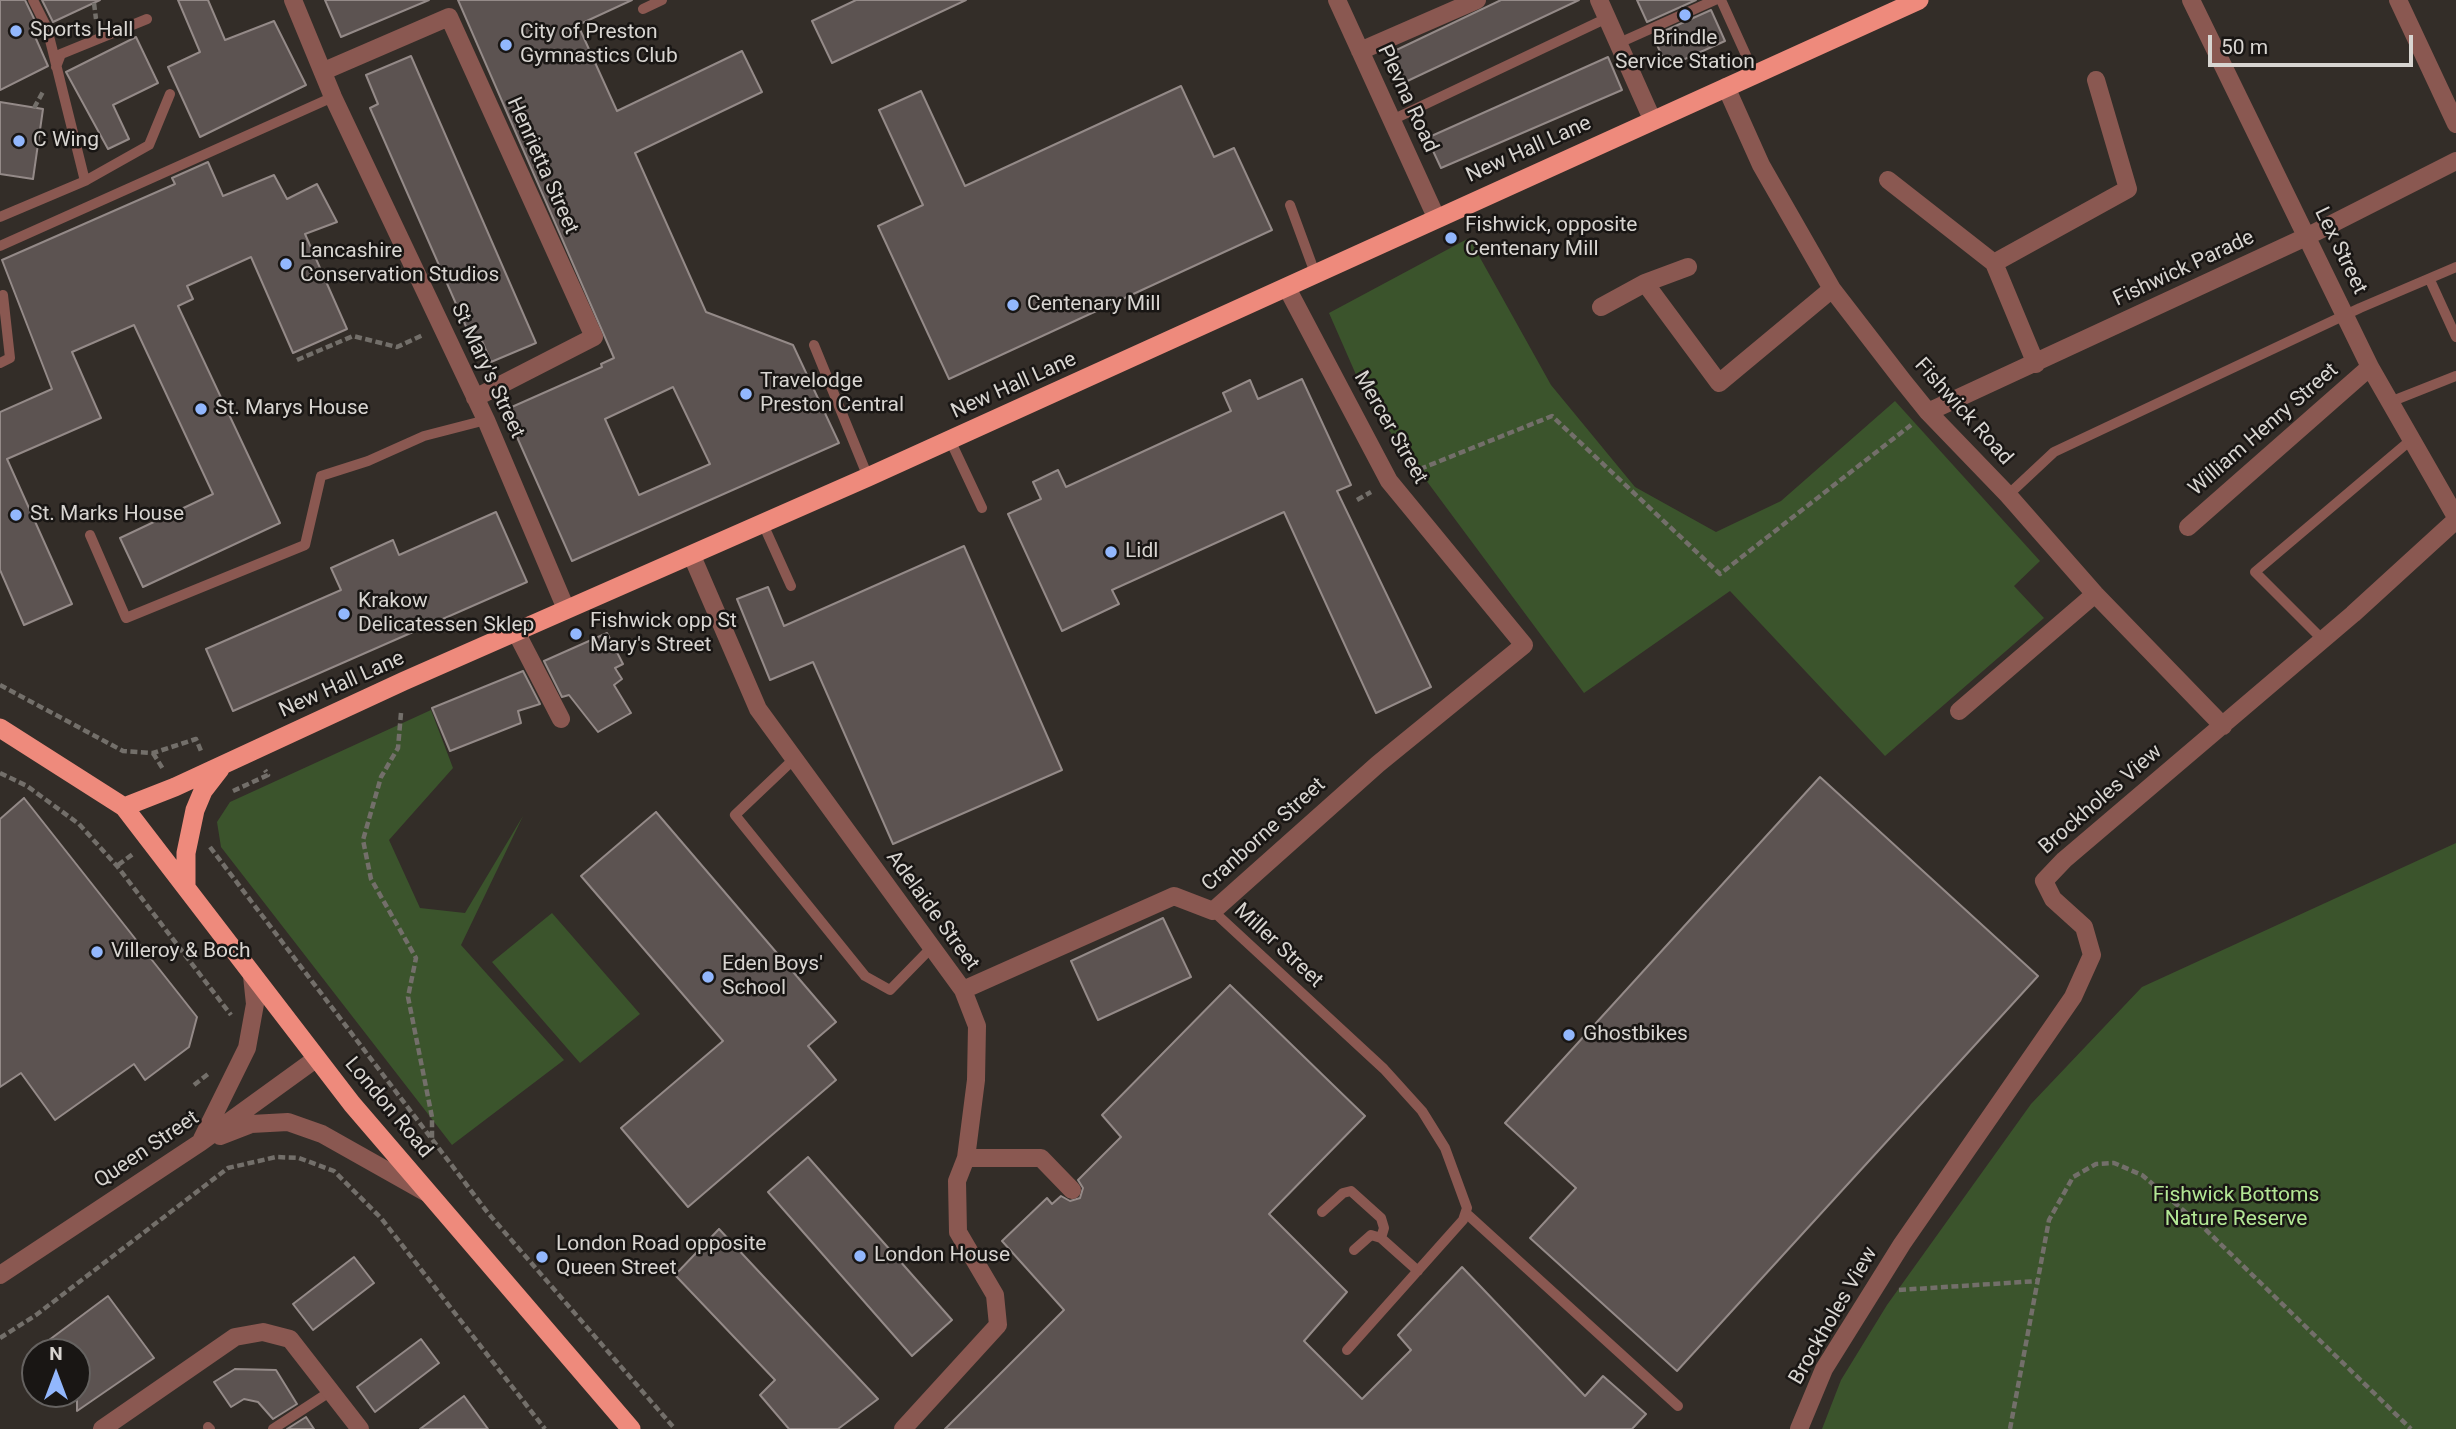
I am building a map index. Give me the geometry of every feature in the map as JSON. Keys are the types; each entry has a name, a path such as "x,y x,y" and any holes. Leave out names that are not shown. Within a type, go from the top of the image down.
{"highway":[{"name":"New Hall Lane","path":"124,807 868,477 1287,288 1436,216 1919,0"},
{"name":"London Road","path":"0,728 124,807 317,1058 631,1429"},
{"path":"186,887 186,853 195,810 217,768"}],"street":[{"name":"St Mary's Street","path":"293,0 333,97 486,420 566,609"},
{"name":"Plevna Road","path":"1337,0 1436,216"},
{"path":"1360,51 1477,0"},
{"path":"1599,0 1653,119"},
{"name":"Lex Street","path":"2191,0 2370,367 2456,518"},
{"path":"2398,0 2456,124"},
{"name":"Henrietta Street","path":"324,71 449,17 594,337 475,398"},
{"path":"1994,263 2128,189 2096,80"},
{"name":"Fishwick Road","path":"1726,88 1761,165 1832,289 1928,412 2008,495 2095,594 2223,726"},
{"name":"Fishwick Parade","path":"1928,412 1957,396 2036,364 2308,236 2456,162"},
{"path":"1888,180 1994,263 2036,364"},
{"path":"1601,307 1645,283 1688,267"},
{"path":"1645,283 1719,383 1832,289"},
{"name":"Mercer Street","path":"1287,288 1390,481 1524,645"},
{"name":"William Henry Street","path":"2188,527 2370,367"},
{"name":"Brockholes View","path":"1799,1429 1824,1369 1902,1244 2073,998 2092,955 2084,928 2053,899 2044,881 2064,860 2323,640 2456,518"},
{"name":"Adelaide Street","path":"692,556 758,709 963,990 977,1026 976,1080 966,1158 957,1181 958,1232 995,1295 998,1325 903,1429"},
{"path":"1959,711 2095,594"},
{"path":"516,632 561,719"},
{"name":"Cranborne Street","path":"963,990 1174,896 1213,911 1378,764 1524,645"},
{"path":"201,1142 247,1048 255,1004 252,975"},
{"name":"Queen Street","path":"0,1275 201,1142 317,1058"},
{"path":"201,1142 251,1124 288,1122 322,1134 434,1197"},
{"path":"966,1158 1041,1158 1072,1190"},
{"path":"102,1429 235,1337 263,1332 290,1339 360,1429"}],"lane":[{"path":"33,0 47,28 85,181"},
{"path":"643,9 662,0"},
{"path":"1619,43 1715,0"},
{"path":"1721,0 1755,75"},
{"path":"1392,120 1607,18"},
{"path":"57,67 61,54 147,19"},
{"path":"0,217 85,181 149,145 170,94"},
{"path":"0,246 333,97"},
{"path":"1290,205 1315,273"},
{"path":"2008,495 2054,452 2345,314 2456,267"},
{"path":"2430,280 2456,337"},
{"path":"0,363 10,358 3,295"},
{"path":"814,345 868,477"},
{"path":"2390,402 2456,376"},
{"path":"90,535 126,618 304,545 321,476 368,461 424,436 486,420"},
{"path":"2323,640 2255,572 2412,439"},
{"path":"950,440 982,508"},
{"path":"763,524 791,586"},
{"path":"794,759 735,815 865,976 890,990 931,948"},
{"name":"Miller Street","path":"1213,911 1384,1069 1422,1111 1445,1148 1467,1214"},
{"path":"1322,1212 1343,1193 1351,1191 1381,1217 1384,1228 1381,1238"},
{"path":"1347,1350 1467,1214 1678,1406"},
{"path":"1354,1251 1371,1235 1381,1238 1418,1271"},
{"path":"273,1429 331,1391"}],"path":[{"path":"94,3 96,20"},
{"path":"297,360 353,336 397,347 440,324"},
{"path":"1357,500 1390,481 1552,416 1720,574 1928,412"},
{"path":"0,685 123,751 153,753 195,739 217,768"},
{"path":"401,713 398,748 381,776 363,840 371,879 416,958 408,997 432,1117 432,1142"},
{"path":"227,796 268,775 254,750"},
{"path":"0,773 27,786 86,832 117,866 232,1017"},
{"path":"205,834 210,847 329,1000 432,1142 488,1213 675,1429"},
{"path":"194,1085 212,1070"},
{"path":"0,1338 36,1315 228,1168 276,1157 299,1158 334,1171 381,1218 545,1429"},
{"path":"2010,1429 2049,1220 2073,1177 2096,1164 2114,1163 2142,1175 2204,1228 2411,1429"},
{"path":"1872,1292 2038,1281"}],"green space":[{"path":"1469,238 1551,385 1635,487 1716,532 1781,501 1895,401 2040,561 2014,586 2044,618 1885,756 1730,591 1584,693 1368,402 1329,313"},
{"path":"431,710 453,768 389,840 420,908 465,913 523,816 461,945 564,1060 452,1145 221,847 217,822 230,802"},
{"name":"Fishwick Bottoms Nature Reserve","path":"2456,843 2456,1429 1822,1429 1841,1380 1887,1305 2031,1104 2142,987"},
{"path":"552,913 640,1014 580,1063 492,962"}],"building":[{"name":"Sports Hall","path":"0,0 25,0 39,29 33,32 48,66 0,90"},
{"path":"42,0 100,0 53,22"},
{"path":"178,0 208,0 225,40 274,21 306,85 200,137 168,67 200,52"},
{"path":"325,0 429,0 341,37"},
{"path":"458,0 632,0 578,25 617,111 742,51 762,92 635,153 706,312 793,345 839,443 572,561 505,410 602,367 601,364 614,358","holes":["673,387 710,464 639,495 605,419"]},
{"path":"856,0 966,0 832,63 812,21"},
{"path":"1501,0 1579,0 1401,84 1388,54"},
{"path":"1637,0 1696,0 1647,22"},
{"path":"1711,10 1725,41 1667,67 1653,36"},
{"path":"136,37 158,83 113,105 129,139 108,149 66,72"},
{"path":"411,56 536,343 491,362 479,334 471,338 370,108 378,104 366,75"},
{"path":"1608,57 1622,90 1441,168 1427,138"},
{"name":"Centenary Mill","path":"1181,86 1214,157 1234,148 1272,230 949,379 878,226 923,205 879,110 921,91 965,186"},
{"name":"C Wing","path":"0,102 43,109 33,179 0,174"},
{"path":"208,162 223,196 274,175 287,199 317,184 337,222 305,234 347,329 293,353 251,257 187,286 193,299 178,306 280,523 143,587 120,538 213,494 134,325 72,352 101,418 7,459 72,604 24,625 0,570 0,412 52,389 2,260 175,184 172,178"},
{"name":"Lidl","path":"1302,379 1351,485 1337,491 1431,687 1376,713 1284,512 1112,590 1119,604 1062,631 1008,514 1041,499 1033,482 1058,470 1066,487 1231,411 1223,393 1250,380 1258,399"},
{"path":"496,512 527,582 233,711 206,649 341,590 331,568 393,540 399,555"},
{"path":"964,546 1062,770 893,844 813,662 770,680 737,599 768,587 784,626"},
{"path":"607,633 623,664 615,668 622,679 614,685 631,713 598,732 569,695 562,697 544,661"},
{"path":"523,671 540,704 518,711 521,723 450,751 432,708"},
{"path":"1820,777 2038,976 1677,1371 1530,1238 1576,1188 1505,1123"},
{"path":"24,798 197,1017 189,1047 145,1080 134,1064 55,1120 21,1073 0,1087 0,819"},
{"path":"656,812 836,1022 808,1046 836,1080 688,1207 621,1128 723,1041 581,876"},
{"path":"1163,918 1191,977 1098,1020 1071,961"},
{"path":"1230,985 1365,1116 1269,1214 1347,1292 1304,1341 1362,1399 1411,1350 1398,1335 1462,1267 1585,1396 1603,1376 1646,1414 1632,1429 945,1429 1064,1310 1002,1241 1047,1198 1052,1204 1061,1196 1070,1201 1080,1198 1083,1188 1078,1180 1121,1137 1102,1115"},
{"name":"London House","path":"808,1157 952,1320 912,1356 768,1192"},
{"path":"719,1229 878,1399 838,1429 789,1429 760,1395 775,1380 675,1275"},
{"path":"354,1257 374,1283 313,1330 293,1304"},
{"path":"108,1296 154,1358 91,1401 91,1338 52,1338"},
{"path":"421,1339 439,1363 375,1412 357,1387"},
{"path":"235,1369 276,1370 297,1404 273,1419 258,1402 244,1399 231,1407 214,1382"},
{"path":"464,1396 488,1429 420,1429"},
{"path":"306,1417 314,1429 287,1429"}],"place":[{"name":"Brindle Service Station","path":"1685,15"},
{"name":"Sports Hall","path":"16,31"},
{"name":"City of Preston Gymnastics Club","path":"506,45"},
{"name":"C Wing","path":"19,141"},
{"name":"Fishwick, opposite Centenary Mill","path":"1451,238"},
{"name":"Lancashire Conservation Studios","path":"286,264"},
{"name":"Centenary Mill","path":"1013,305"},
{"name":"Travelodge Preston Central","path":"746,394"},
{"name":"St. Marys House","path":"201,409"},
{"name":"St. Marks House","path":"16,515"},
{"name":"Lidl","path":"1111,552"},
{"name":"Krakow Delicatessen Sklep","path":"344,614"},
{"name":"Fishwick opp St Mary's Street","path":"576,634"},
{"name":"Villeroy & Boch","path":"97,952"},
{"name":"Eden Boys' School","path":"708,977"},
{"name":"Ghostbikes","path":"1569,1035"},
{"name":"London House","path":"860,1256"},
{"name":"London Road opposite Queen Street","path":"542,1257"}]}
